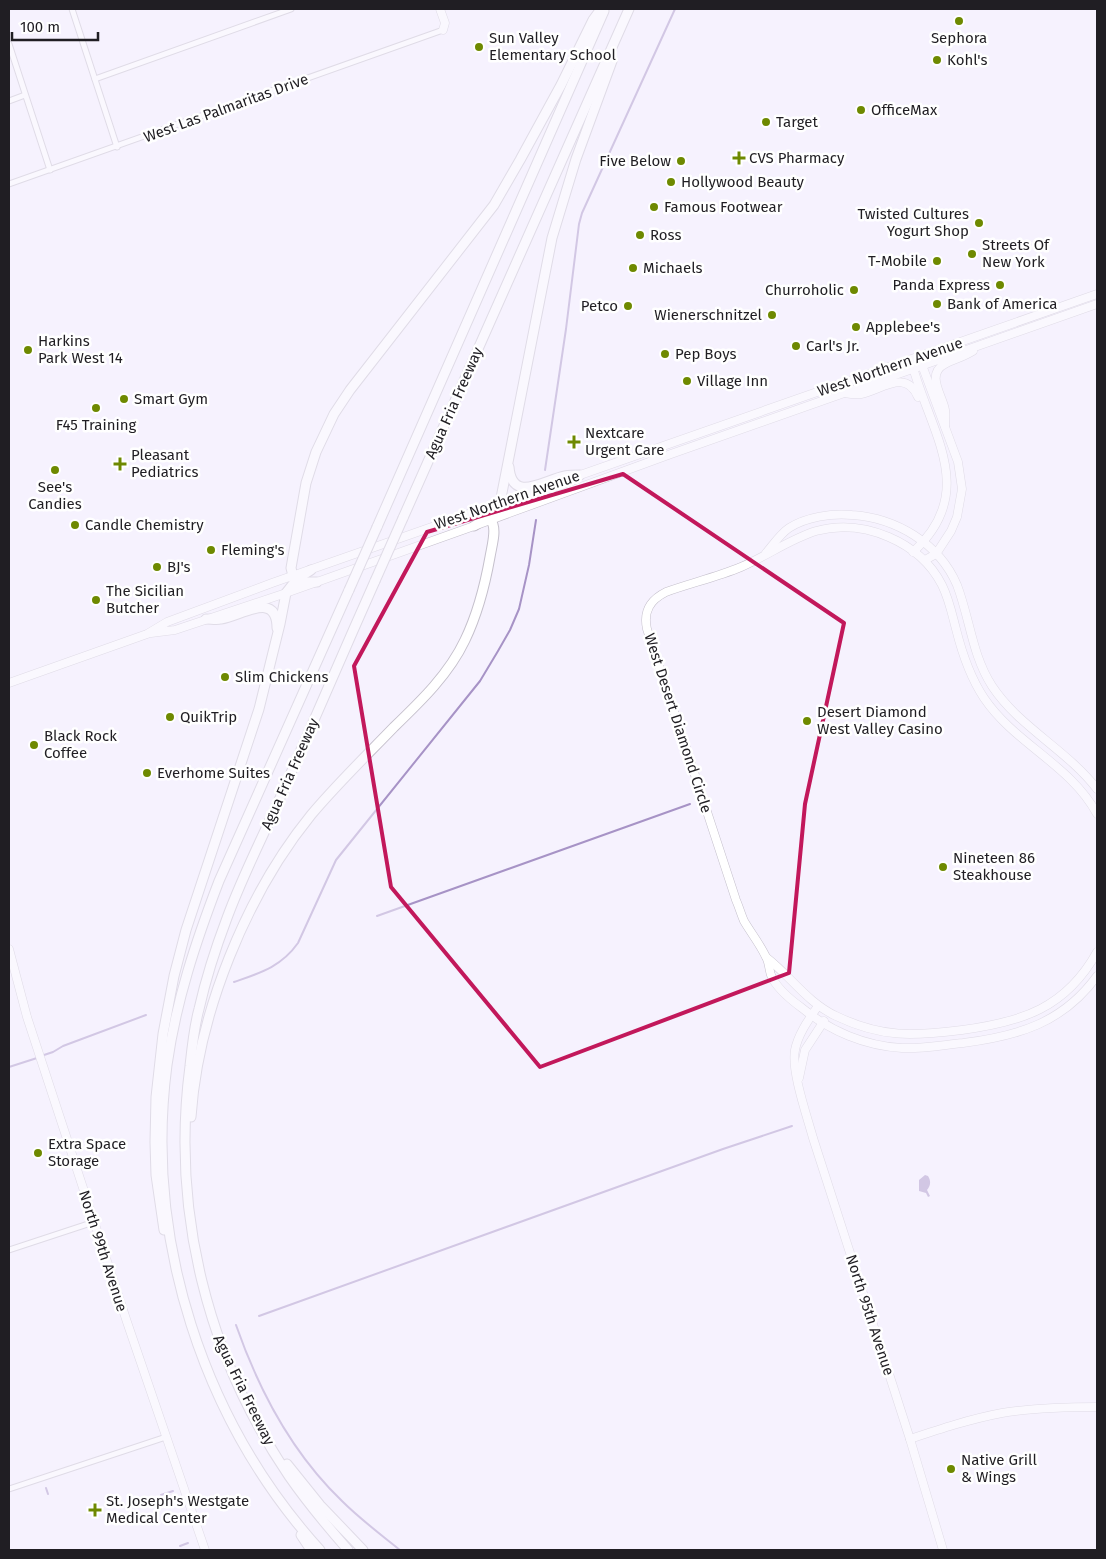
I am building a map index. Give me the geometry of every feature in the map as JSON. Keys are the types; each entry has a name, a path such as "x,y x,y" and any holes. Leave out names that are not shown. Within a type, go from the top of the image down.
{"highway":[{"path":"317,582 304,583 295,578 292,571 292,563 306,483 316,452 334,414 350,390 494,205 561,85 593,20 601,9"},
{"name":"Agua Fria Freeway","path":"320,1550 292,1517 244,1446 217,1394 197,1343 176,1265 166,1204 163,1124 167,1065 182,993 200,928 219,881 605,9"},
{"path":"184,1141 191,1122 194,1082 208,1016 228,960 275,868 311,815 342,780 417,705 442,677 465,640 480,602 494,532 491,519 500,503 555,224 582,142 623,34 630,9"},
{"name":"Agua Fria Freeway","path":"348,1550 313,1510 288,1476 263,1434 215,1332 195,1254 190,1224 185,1167 186,1090 193,1039 200,1004 228,916 630,9"},
{"path":"509,457 510,476 512,481 518,486 527,488 566,475 580,475"},
{"path":"471,513 481,514 491,519"},
{"path":"474,526 491,519"},
{"path":"176,1265 165,1236 156,1175 155,1142 156,1097 163,1034 174,976 186,930 260,709 286,593 295,578 311,570"},
{"path":"206,619 221,620 265,607 275,615 277,633"},
{"path":"263,1434 320,1506 363,1550"},
{"path":"292,1517 311,1550"}],"street":[{"path":"74,9 117,147"},
{"path":"95,79 291,9"},
{"path":"440,9 445,22 443,30"},
{"name":"West Las Palmaritas Drive","path":"9,184 443,30"},
{"path":"9,44 50,170"},
{"path":"9,101 25,95"},
{"name":"West Northern Avenue","path":"311,570 1097,294"},
{"path":"1087,297 1094,305"},
{"name":"West Northern Avenue","path":"491,519 647,462 1094,305"},
{"path":"946,426 945,410 936,386 937,373 944,364 963,357 988,343"},
{"path":"915,358 922,365 946,426 960,470 962,489 957,517 951,531 936,554 925,560"},
{"path":"913,552 932,532 939,520 947,490 946,465 913,369 915,358"},
{"path":"844,393 860,394 895,382 907,384 916,392 926,418 935,430"},
{"path":"742,419 745,428"},
{"path":"647,462 658,454 679,446 682,440"},
{"name":"West Desert Diamond Circle","path":"765,555 789,528 802,521 848,514 876,518 902,528 936,554 944,564 956,585 983,671 1001,698 1027,724 1070,760 1097,789"},
{"name":"West Northern Avenue","path":"147,634 176,630 474,526"},
{"name":"West Desert Diamond Circle","path":"1097,814 1083,793 1072,781 992,710 978,688 964,657 943,587 925,560 900,542 875,532 844,528 819,531 734,570 666,592 652,601 646,616 649,634 744,921 766,958 771,976 779,987 811,1016 834,1030 865,1042 901,1048 927,1047 990,1039 1016,1034 1048,1020 1065,1009 1097,976"},
{"name":"West Northern Avenue","path":"9,683 147,634 167,622 295,578"},
{"path":"1018,734 1027,724"},
{"name":"North 99th Avenue","path":"9,949 36,1044 94,1222 205,1550"},
{"name":"West Desert Diamond Circle","path":"766,958 782,970 818,1006 830,1013 868,1029 902,1035 938,1033 1007,1022 1030,1015 1057,999 1077,980 1097,952"},
{"name":"North 95th Avenue","path":"818,1006 798,1040 795,1050 795,1066 798,1080 813,1138 910,1439 943,1550"},
{"name":"North 95th Avenue","path":"798,1080 805,1050 830,1013"},
{"path":"9,1250 94,1222"},
{"path":"910,1439 952,1425 1002,1413 1036,1409 1097,1407"},
{"path":"9,1489 166,1437"}],"highlighted area":[{"path":"623,474 844,623 805,804 789,973 540,1067 391,887 354,666 427,532"}],"shaded area":[{"path":"925,1175 928,1176 930,1181 927,1190 930,1196 928,1197 926,1193 919,1191 919,1180"}],"waterway":[{"path":"545,470 582,213 675,9"},
{"path":"234,982 277,964 298,943 336,860 480,681 510,630 519,609 529,565 536,520"},
{"path":"377,916 690,804"},
{"path":"41,1056 146,1015"},
{"path":"9,1067 37,1058"},
{"path":"259,1316 723,1149 792,1126"},
{"path":"236,1325 266,1397 278,1419 307,1462 349,1508 400,1550"},
{"path":"46,1488 48,1494"},
{"path":"161,1495 173,1491"},
{"path":"180,1546 188,1543"}],"place":[{"name":"Sephora","path":"959,21"},
{"name":"Sun Valley Elementary School","path":"479,47"},
{"name":"Kohl's","path":"937,60"},
{"name":"OfficeMax","path":"861,110"},
{"name":"Target","path":"766,122"},
{"name":"CVS Pharmacy","path":"739,158"},
{"name":"Five Below","path":"681,161"},
{"name":"Hollywood Beauty","path":"671,182"},
{"name":"Famous Footwear","path":"654,207"},
{"name":"Twisted Cultures Yogurt Shop","path":"979,223"},
{"name":"Ross","path":"640,235"},
{"name":"Streets Of New York","path":"972,254"},
{"name":"T-Mobile","path":"937,261"},
{"name":"Michaels","path":"633,268"},
{"name":"Panda Express","path":"1000,285"},
{"name":"Churroholic","path":"854,290"},
{"name":"Bank of America","path":"937,304"},
{"name":"Petco","path":"628,306"},
{"name":"Wienerschnitzel","path":"772,315"},
{"name":"Applebee's","path":"856,327"},
{"name":"Carl's Jr.","path":"796,346"},
{"name":"Harkins Park West 14","path":"28,350"},
{"name":"Pep Boys","path":"665,354"},
{"name":"Village Inn","path":"687,381"},
{"name":"Smart Gym","path":"124,399"},
{"name":"F45 Training","path":"96,408"},
{"name":"Nextcare Urgent Care","path":"574,442"},
{"name":"Pleasant Pediatrics","path":"120,464"},
{"name":"See's Candies","path":"55,470"},
{"name":"Candle Chemistry","path":"75,525"},
{"name":"Fleming's","path":"211,550"},
{"name":"BJ's","path":"157,567"},
{"name":"The Sicilian Butcher","path":"96,600"},
{"name":"Slim Chickens","path":"225,677"},
{"name":"QuikTrip","path":"170,717"},
{"name":"Desert Diamond West Valley Casino","path":"807,721"},
{"name":"Black Rock Coffee","path":"34,745"},
{"name":"Everhome Suites","path":"147,773"},
{"name":"Nineteen 86 Steakhouse","path":"943,867"},
{"name":"Extra Space Storage","path":"38,1153"},
{"name":"Native Grill & Wings","path":"951,1469"},
{"name":"St. Joseph's Westgate Medical Center","path":"95,1510"}]}
